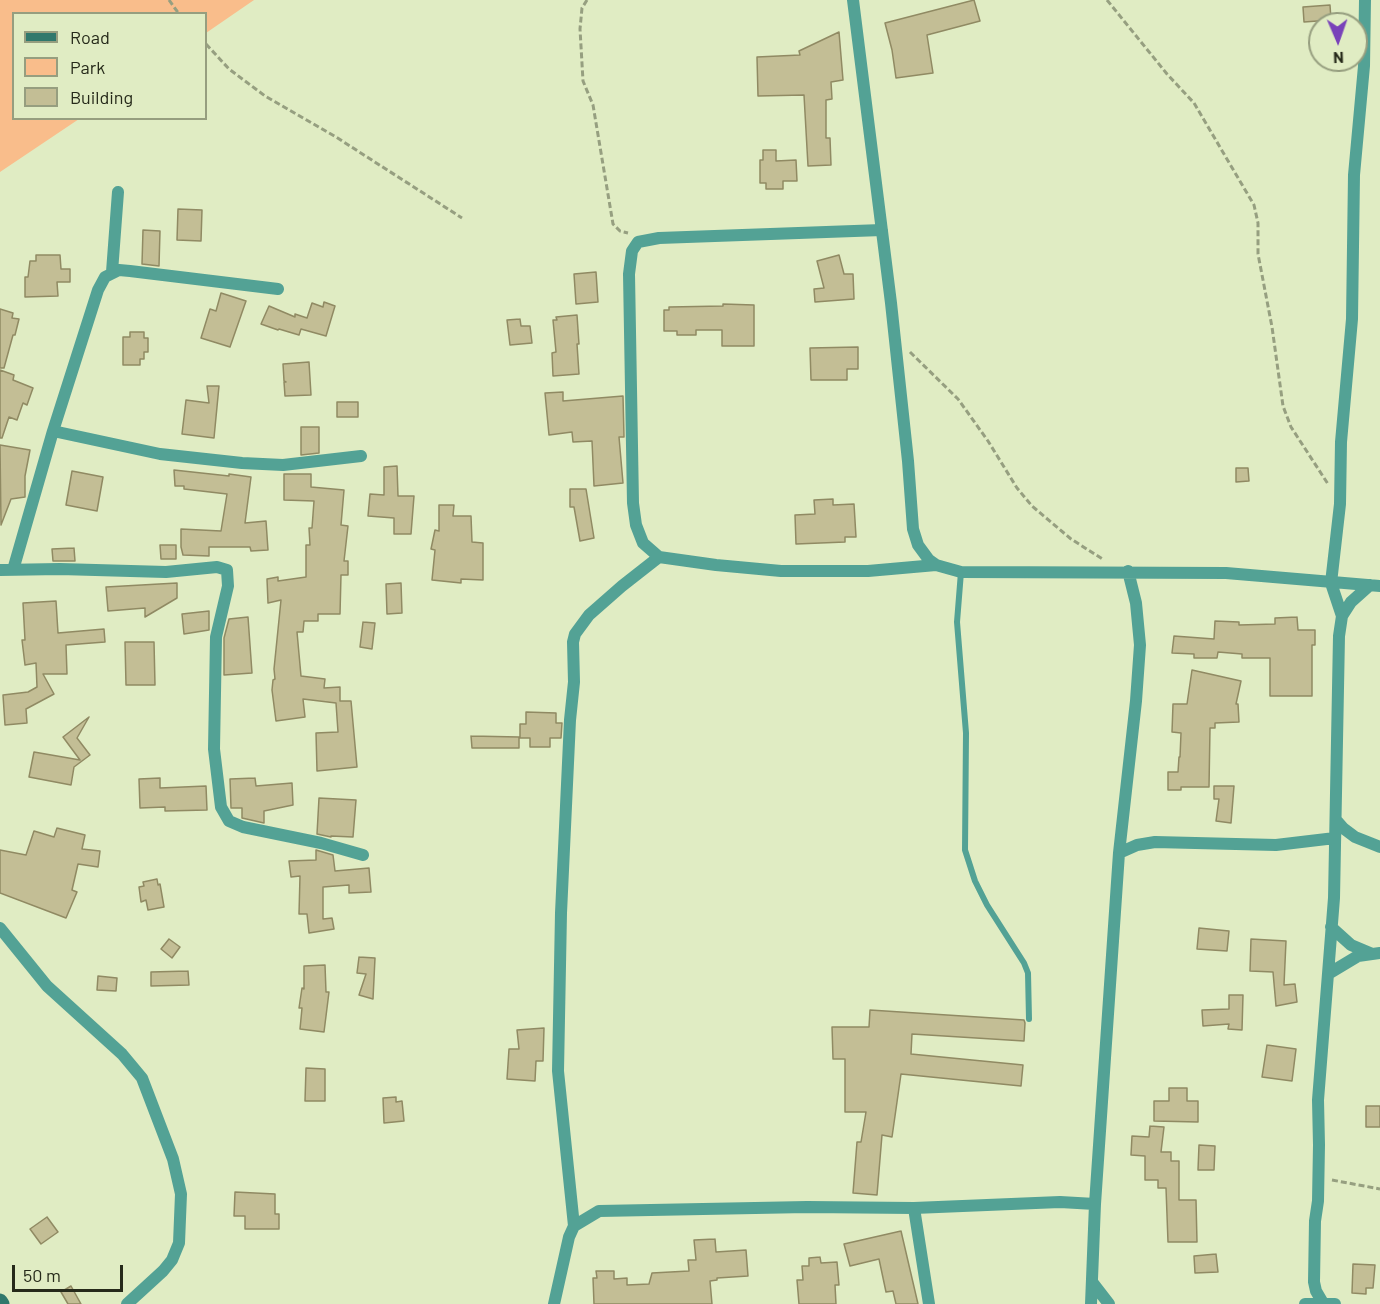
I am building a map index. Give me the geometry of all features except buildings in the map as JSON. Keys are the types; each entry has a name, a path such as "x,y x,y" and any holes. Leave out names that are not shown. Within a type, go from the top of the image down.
{"street":[{"path":"853,0 908,461 912,529 918,545 929,560 936,565 961,572 1226,573 1375,586"},
{"path":"1342,616 1331,583 1340,504 1341,442 1352,320 1354,175 1364,66 1365,0"},
{"path":"112,272 118,192"},
{"path":"882,230 654,239 638,242 632,251 629,274 633,503 636,525 643,543 659,557 716,565 781,571 868,571 936,565"},
{"path":"278,289 130,271 112,272 100,283 6,570 166,572 217,567 227,570 228,586 216,637 214,749 221,807 229,821 243,827 321,843 363,855"},
{"path":"53,431 160,454 242,463 283,465 361,456"},
{"path":"554,1304 574,1226 558,1071 561,913 574,682 573,642 575,634 589,615 659,557"},
{"path":"1091,1304 1095,1204 1119,853 1140,645 1136,603 1122,571"},
{"path":"1329,1304 1316,1291 1314,1282 1315,1221 1318,1201 1318,1100 1328,974 1336,819 1339,636 1342,616 1351,602 1375,586"},
{"path":"1336,819 1355,837 1380,847"},
{"path":"1119,853 1137,845 1155,842 1276,845 1335,838"},
{"path":"1331,927 1351,945 1375,954"},
{"path":"1,933 47,986 122,1054 142,1078 174,1159 181,1194 179,1243 172,1260 163,1271 127,1304"},
{"path":"1328,974 1358,956 1375,954"},
{"path":"574,1226 599,1211 620,1210 914,1208 1060,1202 1095,1204"},
{"path":"914,1208 929,1304"},
{"path":"1092,1282 1109,1304"},
{"path":"1305,1304 1329,1304"}],"lane":[{"path":"961,572 957,622 966,733 965,850 975,881 987,905 1024,963 1028,974 1029,1019"}],"path":[{"path":"587,0 582,8 580,29 583,81 593,105 613,224 620,231 654,239"},
{"path":"1107,0 1194,103 1254,204 1258,223 1258,254 1272,327 1283,406 1291,427 1340,504"},
{"path":"207,45 229,69 265,96 336,137 462,218"},
{"path":"893,335 958,399 1017,488 1032,506 1071,538 1122,571"},
{"path":"1317,1178 1380,1189"}],"green space":[{"path":"0,0 254,0 207,32 207,12 12,12 12,120 78,120 0,172"}]}
